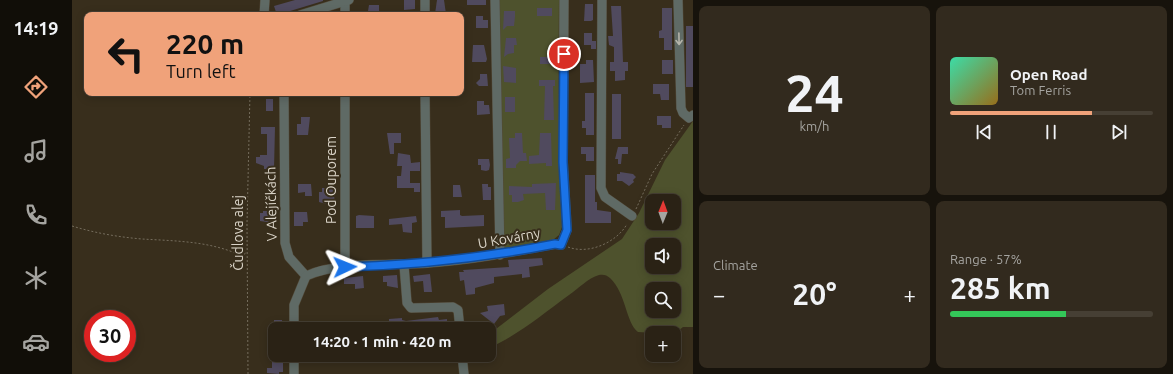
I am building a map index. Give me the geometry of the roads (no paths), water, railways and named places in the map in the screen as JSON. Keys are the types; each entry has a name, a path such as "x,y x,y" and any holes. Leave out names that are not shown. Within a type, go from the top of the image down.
{"street":[{"path":"264,12 265,0"},
{"path":"425,0 425,12"},
{"path":"496,0 500,255"},
{"name":"U Kovárny","path":"306,276 315,272 345,267 427,263 500,255 555,244 561,245 567,230 563,162 564,0"},
{"path":"602,0 601,188 605,197 632,216"},
{"path":"678,0 680,108 683,113 691,116"},
{"path":"310,12 347,1 345,12"},
{"name":"V Alejíčkách","path":"284,96 284,243 289,257 306,276"},
{"name":"Pod Ouporem","path":"345,96 345,267"},
{"path":"425,96 427,263"},
{"path":"404,264 407,303 411,308 453,306 458,310 459,322"},
{"path":"294,322 294,305 306,276"},
{"path":"294,362 294,374"},
{"path":"463,362 464,374"}]}
